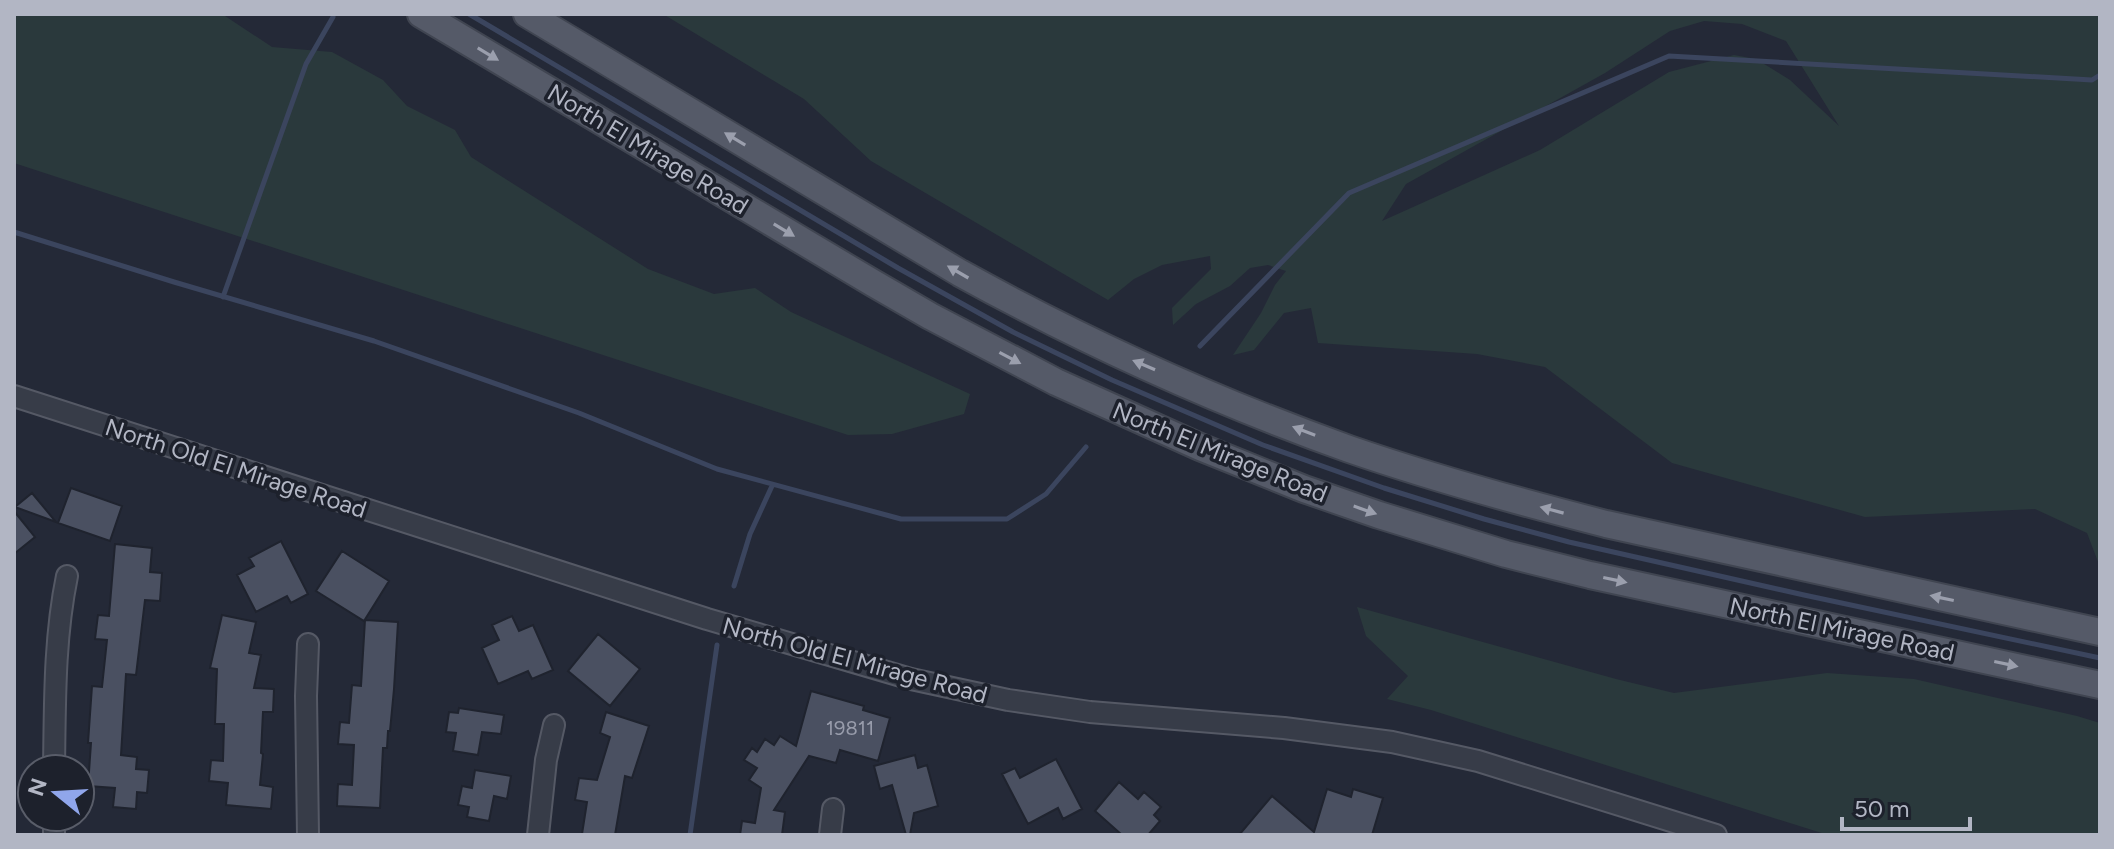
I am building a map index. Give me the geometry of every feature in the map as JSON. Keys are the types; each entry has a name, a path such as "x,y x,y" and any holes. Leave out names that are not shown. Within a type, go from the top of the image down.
{"main road":[{"name":"North El Mirage Road","path":"421,14 930,316 1056,382 1304,489 1506,554 1644,587 2100,685"},
{"name":"North El Mirage Road","path":"527,14 960,273 1118,354 1211,395 1347,448 1548,509 2100,632"}],"street":[{"name":"North Old El Mirage Road","path":"14,396 733,628 911,679 1008,700 1090,712 1346,734 1435,750 1716,835"},
{"path":"54,753 62,600 67,576"},
{"path":"308,644 308,835"},
{"path":"538,835 546,760 554,725"},
{"path":"830,835 833,809"}],"shaded area":[{"path":"14,14 222,14 272,47 332,52 383,80 407,106 455,130 471,157 648,269 714,294 755,288 791,312 970,394 964,414 892,434 848,435 14,163"},
{"path":"663,14 2100,14 2100,567 2087,533 2035,509 1865,517 1672,463 1545,367 1477,354 1318,343 1311,308 1284,313 1254,350 1233,355 1286,271 1268,265 1250,268 1230,286 1196,304 1173,325 1172,308 1211,269 1210,256 1162,265 1134,279 1108,300 871,161 804,99","holes":["1704,21 1742,24 1786,41 1839,126 1790,80 1756,59 1734,55 1669,72 1540,150 1382,221 1406,184 1605,73 1670,31"]},
{"path":"1357,607 1674,693 1827,673 1914,679 2100,723 2100,835 1828,835 1431,710 1387,699 1408,676 1366,636"}],"building":[{"path":"71,488 122,506 110,541 58,523"},
{"path":"32,493 56,522 15,507"},
{"path":"14,511 35,537 14,554"},
{"path":"281,541 308,594 291,603 287,596 256,612 237,575 254,566 249,558"},
{"path":"115,544 152,548 150,572 162,573 160,601 145,600 136,675 126,674 121,755 137,757 136,769 149,770 147,793 137,792 136,809 113,807 115,788 96,787 96,753 90,753 91,743 88,743 92,686 102,687 107,640 95,639 98,615 109,616"},
{"path":"342,551 389,581 364,621 316,591"},
{"path":"222,615 256,622 249,653 261,655 254,688 274,689 273,712 263,712 260,785 273,787 271,809 226,805 228,783 209,781 211,760 223,761 224,724 215,724 217,669 210,668"},
{"path":"512,616 519,631 533,625 553,670 532,679 528,671 498,684 482,648 499,640 492,625"},
{"path":"365,620 398,622 390,731 387,748 383,748 380,808 337,806 338,784 352,785 354,745 338,744 340,722 349,723 352,685 361,686"},
{"path":"598,634 640,669 610,706 568,671"},
{"path":"811,691 864,706 863,710 890,718 878,761 840,750 836,763 809,756 774,810 785,812 782,835 740,835 742,821 755,823 761,788 749,780 757,768 744,760 752,748 757,752 765,739 774,745 780,736 796,746"},
{"path":"459,708 504,715 501,734 482,732 478,755 453,751 456,733 446,732 449,712 458,713"},
{"path":"606,712 649,726 632,778 625,776 615,835 582,834 587,802 575,800 579,778 597,780 610,737 600,733"},
{"path":"915,755 918,768 927,765 938,806 914,813 910,835 906,835 892,785 880,789 874,766"},
{"path":"1056,759 1082,809 1063,819 1058,808 1028,824 1002,774 1015,768 1020,778"},
{"path":"475,770 511,776 507,799 494,796 489,821 467,817 469,807 458,805 462,786 472,788"},
{"path":"1119,782 1138,799 1144,792 1161,807 1154,815 1160,821 1148,835 1122,835 1095,811"},
{"path":"1327,789 1351,797 1353,789 1383,798 1372,835 1239,835 1272,796 1314,832"}],"waterway":[{"path":"469,14 898,268 1013,332 1112,380 1263,445 1384,488 1569,542 2100,658"},
{"path":"223,297 306,64 333,17"},
{"path":"1200,346 1349,193 1669,56 2092,80 2100,75"},
{"path":"14,232 374,341 579,413 717,469 901,519 1007,519 1046,494 1086,447"},
{"path":"734,586 750,534 772,486"},
{"path":"690,835 717,645"}]}
